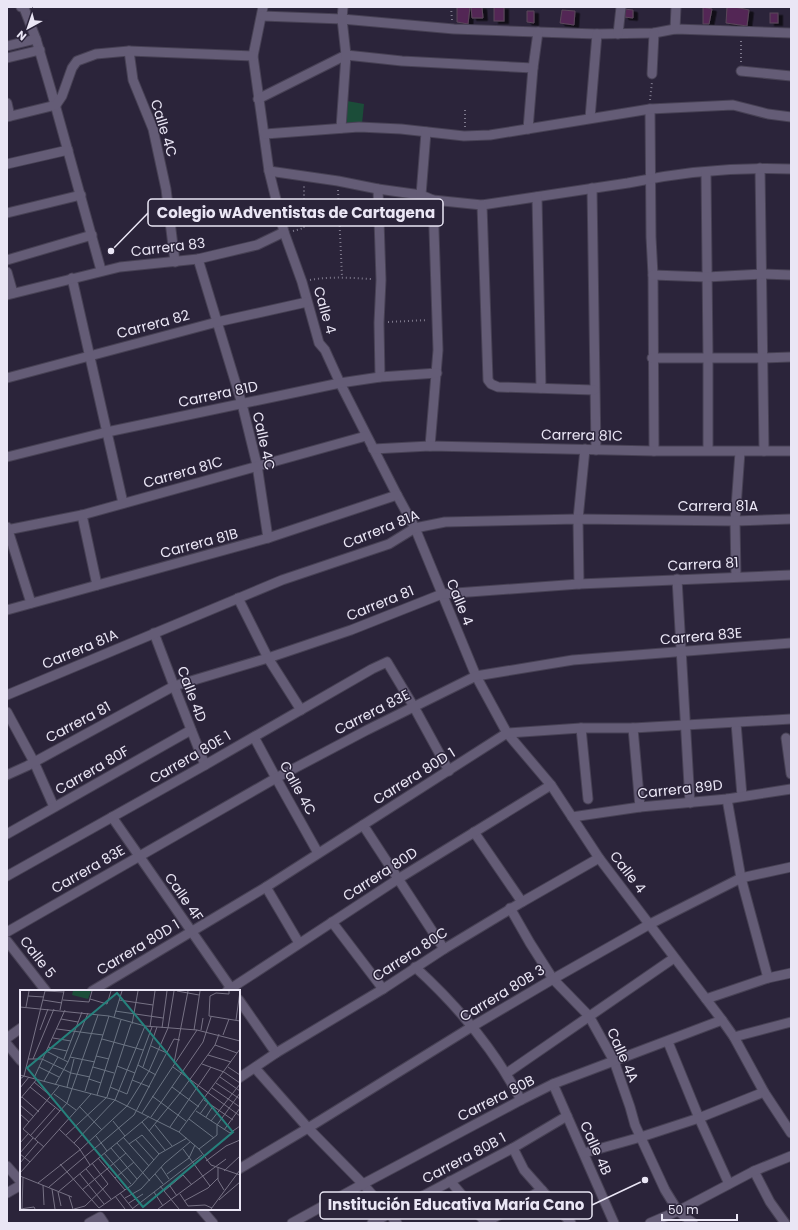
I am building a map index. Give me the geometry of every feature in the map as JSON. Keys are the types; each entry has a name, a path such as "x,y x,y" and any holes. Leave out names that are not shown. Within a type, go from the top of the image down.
{"street":[{"path":"21,7 24,8 40,50 101,270"},
{"path":"342,128 346,55 342,19 343,7"},
{"path":"618,34 620,7"},
{"path":"675,29 676,7"},
{"path":"263,11 454,29 597,34 654,34 675,29 742,30 791,33"},
{"name":"Calle 4","path":"263,11 253,56 269,171 284,232 302,282 319,343 325,350 366,436 396,495 415,528 476,676 507,733 551,785 599,858 722,1020 734,1037 764,1092 791,1132"},
{"path":"528,129 533,68 538,32"},
{"path":"590,118 597,34"},
{"path":"652,74 654,34"},
{"path":"7,46 36,39"},
{"path":"7,58 40,50"},
{"path":"7,103 9,117 56,105 62,96 72,68 77,61 96,54 129,51 253,56"},
{"name":"Calle 4C","path":"129,51 133,80 153,129 166,189 175,262"},
{"path":"258,99 346,55 533,68"},
{"path":"741,71 791,76"},
{"path":"265,134 342,128 401,129 464,136 490,135 650,109 732,104 768,114 791,117"},
{"path":"650,109 654,451"},
{"path":"421,195 426,132"},
{"path":"7,164 68,150"},
{"path":"269,171 304,175 378,189 421,195 433,200 482,205 651,178 760,168 791,169"},
{"path":"760,168 763,274 764,451"},
{"path":"706,172 708,450"},
{"path":"592,188 596,450"},
{"path":"378,189 381,280 379,323 380,377"},
{"path":"7,213 81,195"},
{"path":"537,197 541,388"},
{"path":"430,446 437,373 437,320 433,200"},
{"path":"482,205 488,380 491,384 498,387 594,390"},
{"name":"Carrera 83","path":"10,294 120,266 198,260 257,245 284,232"},
{"path":"7,260 92,236"},
{"name":"Calle 4C","path":"198,260 242,404 257,465 268,538"},
{"path":"7,272 10,294"},
{"path":"653,275 707,277 763,274 791,275"},
{"path":"72,278 123,503"},
{"name":"Carrera 82","path":"7,378 217,322 307,302"},
{"path":"652,358 791,357"},
{"name":"Carrera 81D","path":"7,457 107,432 340,383 380,377 437,373"},
{"name":"Carrera 81C","path":"7,529 82,515 257,465 366,436"},
{"name":"Carrera 81C","path":"373,449 430,446 654,451 791,451"},
{"path":"579,584 578,519 585,449"},
{"path":"736,576 735,521 740,452"},
{"name":"Carrera 81B","path":"11,608 268,538 396,495"},
{"path":"82,515 97,585"},
{"name":"Carrera 81A","path":"7,694 282,580 389,544 415,528 445,522 578,519 735,521 791,519"},
{"path":"7,529 31,603"},
{"name":"Carrera 81","path":"7,775 34,762 174,686 268,658 351,630 442,594 579,584 736,576 791,575"},
{"path":"677,579 682,652 684,725 690,803"},
{"path":"238,598 268,658 301,710"},
{"path":"7,614 11,608"},
{"name":"Calle 4D","path":"154,633 205,765"},
{"name":"Carrera 83E","path":"7,932 276,778 414,706 476,676 573,660 791,643"},
{"name":"Carrera 80E 1","path":"7,876 372,669 387,662 414,706"},
{"path":"414,706 449,771"},
{"path":"7,712 34,762 54,807"},
{"name":"Carrera 80D 1","path":"94,990 266,887 507,733 581,728 633,728 791,719"},
{"path":"736,723 742,796"},
{"path":"581,728 588,799"},
{"path":"633,728 640,807"},
{"name":"Carrera 80F","path":"7,834 191,730"},
{"name":"Calle 4C","path":"254,737 318,853"},
{"path":"786,738 791,774"},
{"name":"Carrera 80D","path":"230,990 398,879 551,785"},
{"name":"Carrera 89D","path":"572,817 640,807 727,799 791,789"},
{"path":"727,799 741,878 768,978"},
{"name":"Calle 4F","path":"112,817 230,990"},
{"path":"363,825 444,949"},
{"path":"474,832 522,902"},
{"name":"Carrera 80C","path":"240,1077 276,1053 383,989 415,967 510,908 599,858"},
{"name":"Carrera 80B 3","path":"240,1168 552,978 650,924 741,878 791,867"},
{"path":"266,887 299,943"},
{"name":"Calle 4A","path":"510,908 552,978 589,1016 614,1061 635,1125 665,1190 678,1211 693,1223"},
{"path":"332,922 383,989"},
{"name":"Calle 5","path":"7,941 45,990"},
{"path":"507,1073 674,958"},
{"path":"415,967 442,992 473,1026 507,1073 522,1100"},
{"path":"706,999 768,978 791,972"},
{"path":"240,1001 276,1053"},
{"name":"Carrera 80B","path":"292,1223 553,1084 668,1042 722,1020"},
{"path":"734,1037 791,1022"},
{"path":"7,1038 20,1029"},
{"path":"668,1042 699,1118 729,1184"},
{"path":"7,1044 20,1060"},
{"path":"255,1068 308,1128 363,1184 397,1223"},
{"name":"Calle 4B","path":"553,1084 614,1223"},
{"path":"584,1153 641,1137 699,1118 764,1092"},
{"name":"Carrera 80B 1","path":"372,1223 513,1148 567,1116"},
{"path":"513,1148 524,1170 571,1223"},
{"path":"650,1223 678,1211 754,1171 791,1156"},
{"path":"7,1166 20,1181"},
{"path":"754,1171 770,1202 785,1223"},
{"path":"450,1181 486,1223 542,1190"},
{"path":"7,1193 20,1186"},
{"path":"202,1210 213,1223"},
{"path":"89,1223 102,1220"}],"path":[{"path":"451,7 454,29"},
{"path":"741,71 742,30"},
{"path":"650,109 652,74"},
{"path":"464,136 465,110"},
{"path":"284,232 304,228 304,175"},
{"path":"338,181 342,277"},
{"path":"302,282 322,278 342,277 381,280"},
{"path":"379,323 437,320"}],"green space":[{"path":"347,101 364,104 362,124 346,124"}],"building":[{"path":"457,7 470,7 468,24 457,22"},
{"path":"471,7 482,7 483,18 472,18"},
{"path":"494,7 504,7 504,21 494,21"},
{"path":"703,7 712,9 709,24 703,24"},
{"path":"727,7 749,10 747,26 726,23"},
{"path":"624,9 633,10 633,18 624,17"},
{"path":"562,10 575,11 574,25 560,23"},
{"path":"527,11 534,11 534,23 527,22"},
{"path":"770,13 778,13 778,23 770,23"}],"place":[{"name":"Colegio wAdventistas de Cartagena","path":"111,251"},
{"name":"Institución Educativa María Cano","path":"645,1180"}]}
